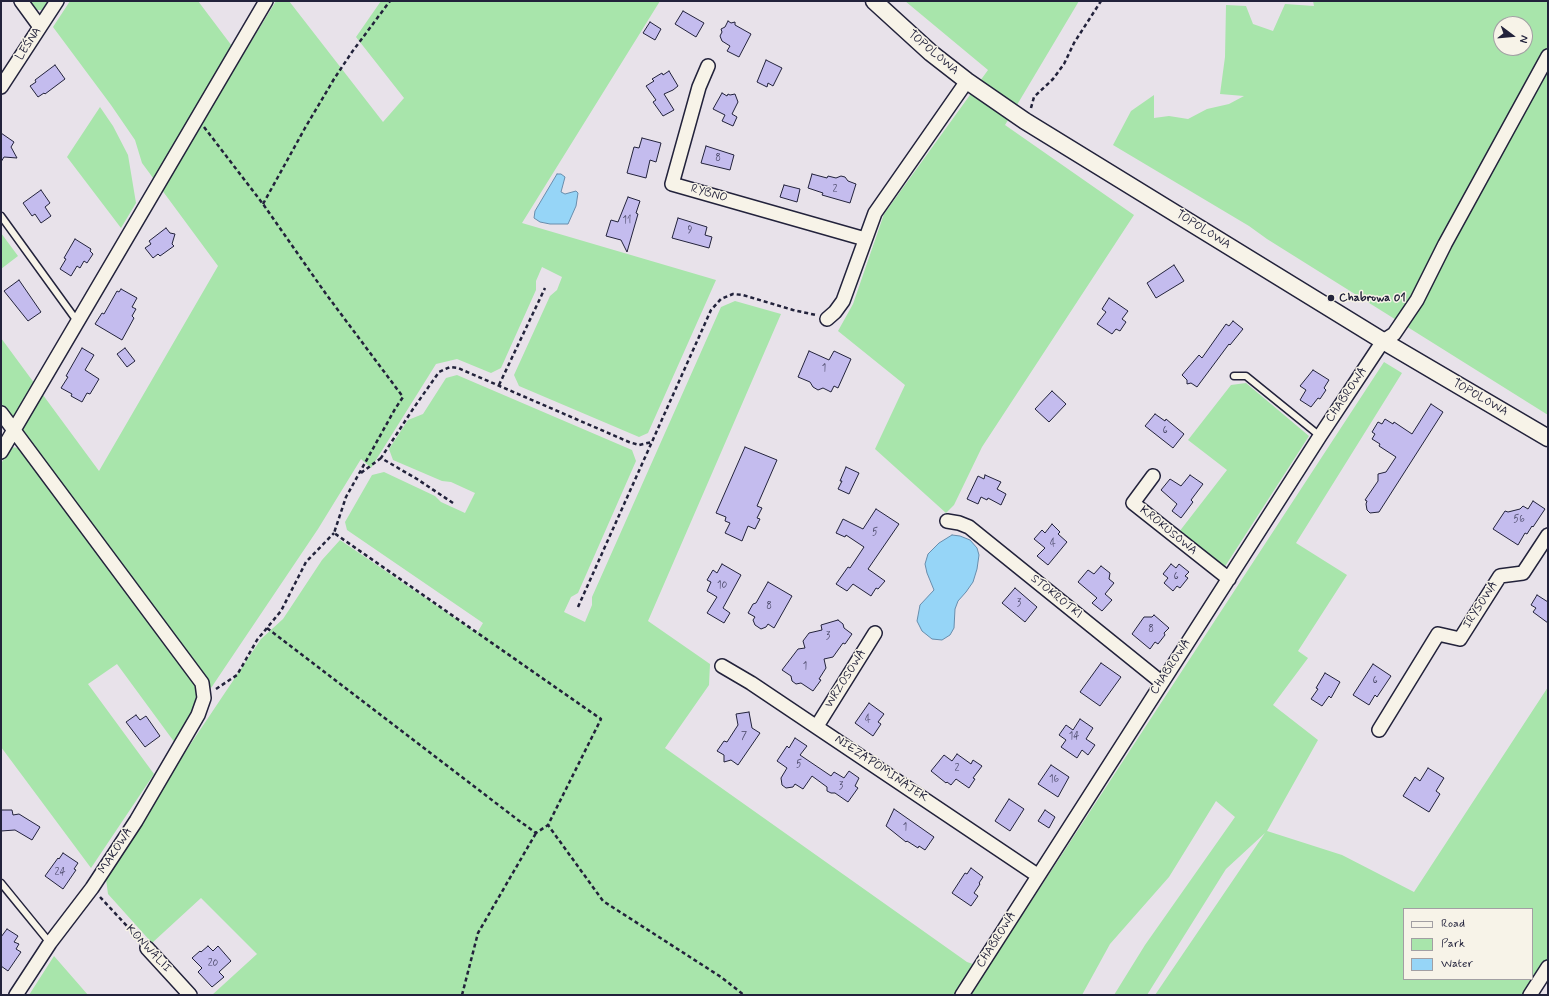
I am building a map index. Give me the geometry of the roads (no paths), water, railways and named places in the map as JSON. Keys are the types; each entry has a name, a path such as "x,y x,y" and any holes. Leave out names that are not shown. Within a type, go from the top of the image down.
{"street":[{"path":"21,1 40,27"},
{"name":"LEŚNA","path":"1,87 57,1"},
{"path":"1,452 266,1"},
{"name":"TOPOLOWA","path":"874,1 931,53 967,81 1025,121 1383,341 1548,438"},
{"name":"CHABROWA","path":"962,995 1037,875 1320,436 1383,341 1394,334 1416,300 1548,56"},
{"name":"RYBNO","path":"708,66 699,87 672,184 865,239"},
{"path":"827,319 835,312 843,301 874,213 967,81"},
{"path":"1,413 14,430"},
{"name":"MAKOWA","path":"14,430 202,684 204,698 198,715 136,821 92,888 50,943 16,995"},
{"name":"KROKUSOWA","path":"1153,476 1133,503 1229,579"},
{"name":"STOKROTKI","path":"947,521 969,526 1161,682"},
{"name":"IRYSOWA","path":"1379,730 1438,634 1460,639 1500,576 1523,573 1548,535"},
{"name":"WRZOSOWA","path":"817,726 874,633"},
{"name":"NIEZAPOMINAJEK","path":"722,666 817,726 1037,875"},
{"name":"KONWALII","path":"147,948 190,995"},
{"path":"1530,995 1548,967"}],"lane":[{"path":"1,216 77,321"},
{"path":"1234,376 1246,376 1320,436"},
{"path":"1,883 50,943"}],"water":[{"path":"557,174 561,174 565,177 561,192 565,194 576,191 578,193 576,206 568,224 550,224 540,222 534,218 535,211"},
{"path":"952,535 970,540 977,548 979,555 977,569 973,582 958,601 955,609 954,628 950,635 942,640 932,639 922,631 917,621 920,605 934,590 925,564 928,554 939,543"}],"place":[{"name":"Chabrowa 01","path":"1331,298"}]}
